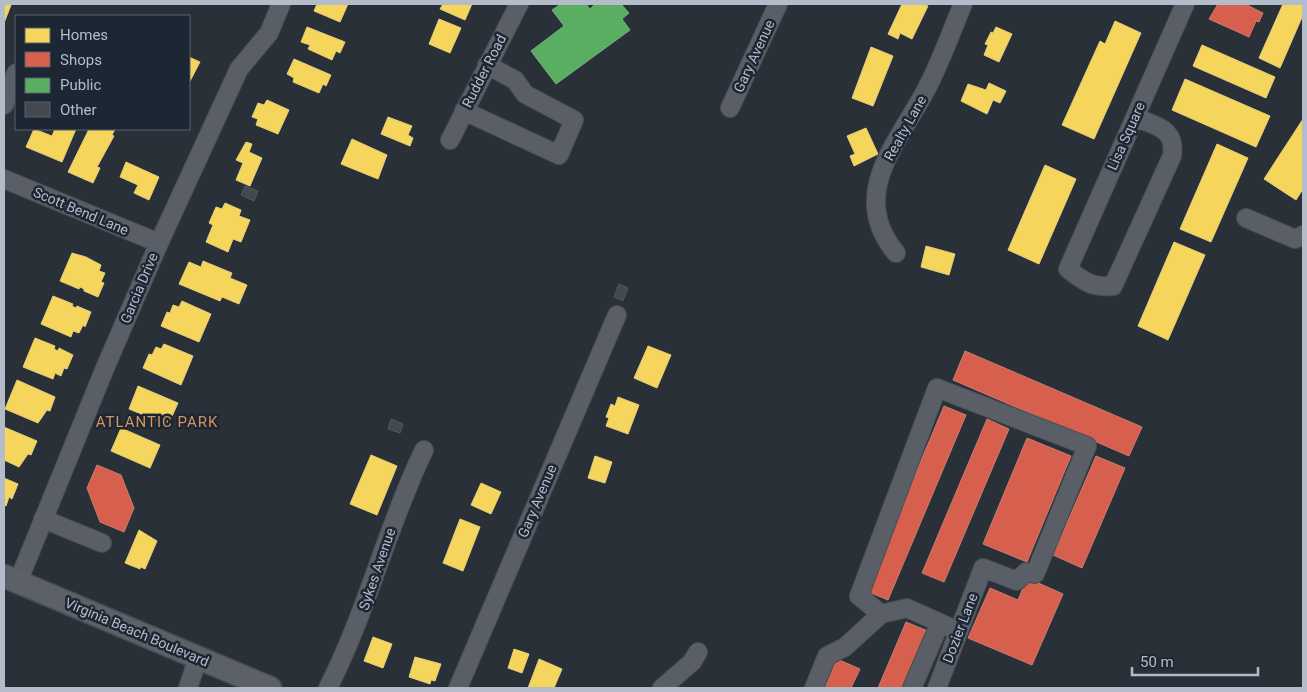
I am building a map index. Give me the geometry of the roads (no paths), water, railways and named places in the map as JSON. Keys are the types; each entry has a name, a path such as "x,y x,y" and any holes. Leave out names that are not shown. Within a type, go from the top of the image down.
{"main road":[{"name":"Virginia Beach Boulevard","path":"11,579 270,688"}],"street":[{"name":"Garcia Drive","path":"11,579 43,519 159,243 239,69 269,33 281,4"},
{"name":"Rudder Road","path":"450,140 519,4"},
{"name":"Gary Avenue","path":"730,108 778,4"},
{"name":"Realty Lane","path":"896,253 878,226 874,209 882,171 891,149 928,86 963,4"},
{"name":"Lisa Square","path":"1135,117 1161,128 1171,137 1174,142 1172,156 1113,286 1101,287 1088,284 1068,269 1135,117 1185,4"},
{"path":"464,112 558,155 574,120 525,94 515,80 487,65"},
{"path":"4,105 15,76"},
{"name":"Scott Bend Lane","path":"4,179 159,243"},
{"path":"1246,218 1295,238 1303,235"},
{"name":"Gary Avenue","path":"458,688 617,315"},
{"name":"Dozier Lane","path":"882,614 859,596 937,388 1087,446 1035,574 1026,572 1017,581 983,568 937,688"},
{"name":"Sykes Avenue","path":"328,688 365,606 394,521 424,450"},
{"path":"43,519 102,543"},
{"path":"814,688 827,656 845,647 882,614 907,608 958,631"},
{"path":"912,688 940,623"},
{"path":"662,688 692,662 698,652"},
{"path":"188,688 198,658"}],"district":[{"name":"ATLANTIC PARK","path":"157,422"}]}
